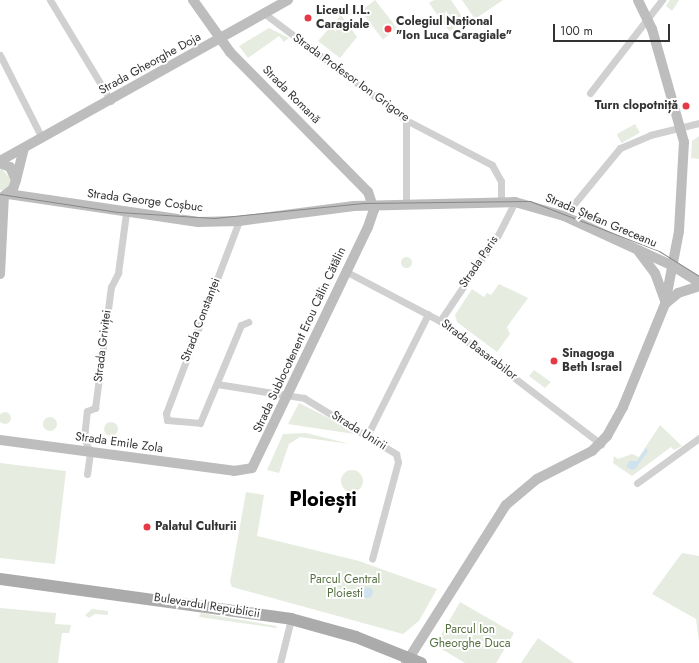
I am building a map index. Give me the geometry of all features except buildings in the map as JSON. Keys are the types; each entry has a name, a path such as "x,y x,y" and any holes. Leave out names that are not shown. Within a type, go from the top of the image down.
{"main road":[{"name":"Strada Romană","path":"193,0 219,40 362,184 374,205"},
{"name":"Strada Gheorghe Doja","path":"0,162 111,101 288,0"},
{"path":"408,660 506,506 538,479 601,444 623,407 665,304 673,266 684,159 681,127 648,20 638,0"},
{"path":"0,274 4,196 16,180 24,148"},
{"path":"0,162 10,167 16,180"},
{"name":"Strada George Coșbuc","path":"4,196 198,222 239,221 374,205"},
{"name":"Strada Ștefan Greceanu","path":"374,205 501,200 515,202 564,216 673,266 699,282"},
{"name":"Strada Sublocotenent Erou Călin Cătălin","path":"234,471 246,471 256,462 368,227 374,205"},
{"path":"637,250 654,273 665,304"},
{"path":"665,304 678,293 699,286"},
{"name":"Strada Emile Zola","path":"0,440 234,471"},
{"name":"Bulevardul Republicii","path":"0,579 291,619 338,631 408,660 420,663"}],"street":[{"path":"50,0 111,101"},
{"path":"590,92 648,20 662,0"},
{"name":"Strada Profesor Ion Grigore","path":"265,14 406,120 492,165 501,181 501,200"},
{"path":"0,55 42,138"},
{"path":"406,120 406,203"},
{"path":"564,216 612,155 633,142 699,123"},
{"name":"Strada Paris","path":"440,320 498,235 515,202"},
{"name":"Strada Griviței","path":"87,474 90,452 84,438 87,411 95,408 111,287 118,273 126,213"},
{"name":"Strada Constanței","path":"217,384 200,423 167,420 166,413 239,221"},
{"name":"Strada Basarabilor","path":"347,272 440,320 601,444"},
{"path":"368,434 428,314"},
{"path":"217,384 241,325 248,322"},
{"name":"Strada Unirii","path":"217,384 288,394 304,398 368,434 398,459 372,559"},
{"path":"637,483 699,438"},
{"path":"280,663 291,619"}],"green space":[{"path":"375,0 397,28 383,39 361,11"},
{"path":"434,0 451,0 465,21 449,31 429,3"},
{"path":"462,0 503,0 475,19"},
{"path":"670,0 679,0 672,11 666,6"},
{"path":"341,15 357,37 340,58 318,41"},
{"path":"269,28 289,38 284,42 279,36 248,58 239,46"},
{"path":"635,124 640,133 621,143 617,134"},
{"path":"699,136 699,159 691,158 692,141"},
{"path":"0,167 12,180 7,191 0,190"},
{"path":"404,257 408,257 410,258 410,266 404,267 401,264 401,260"},
{"path":"499,284 528,298 507,327 510,334 497,352 457,322 455,315 472,289 484,297 487,293 491,295"},
{"path":"534,370 551,382 545,388 529,376"},
{"path":"299,403 354,431 354,434 288,424"},
{"path":"3,412 7,412 11,418 7,424 3,424 -1,420 -1,416"},
{"path":"50,417 55,419 57,424 55,429 50,431 45,429 43,424 45,419"},
{"path":"111,422 116,424 118,429 116,434 111,436 106,434 104,429 106,424"},
{"path":"660,425 682,446 674,450 671,447 632,476 613,463 614,456 618,459 632,454 639,457"},
{"path":"306,433 350,444 300,437 289,444 279,473 267,470 283,434"},
{"path":"0,463 66,471 55,564 0,558"},
{"path":"352,470 356,471 362,477 362,485 356,491 352,492 348,491 342,485 341,481 342,477 348,471"},
{"name":"Parcul Central Ploiesti","path":"246,492 264,495 257,536 359,561 437,589 419,621 403,634 232,587 230,582"},
{"path":"682,553 699,556 699,641 696,619 652,594"},
{"name":"Parcul Ion Gheorghe Duca","path":"460,602 514,633 496,663 465,663 435,645"},
{"path":"0,608 56,613 55,624 71,625 69,633 62,633 58,663 0,663"},
{"path":"92,609 108,611 108,615 95,614 89,618 85,615"},
{"path":"201,613 276,626 277,628 199,617"},
{"path":"538,638 574,663 521,663"}],"water":[{"path":"646,448 648,451 636,468 632,470 626,467 629,461 637,461"},
{"path":"367,586 371,588 373,592 371,596 367,598 363,596 361,592 363,588"}],"tram line":[{"path":"0,194 118,212 214,218 363,203 530,201 659,251 699,276"}],"place":[{"name":"Liceul I.L. Caragiale","path":"308,18"},
{"name":"Colegiul Național \"Ion Luca Caragiale\"","path":"388,29"},
{"name":"Turn clopotniță","path":"686,106"},
{"name":"Sinagoga Beth Israel","path":"554,361"},
{"name":"Palatul Culturii","path":"147,527"}],"district":[{"name":"Ploiești","path":"323,499"}]}
